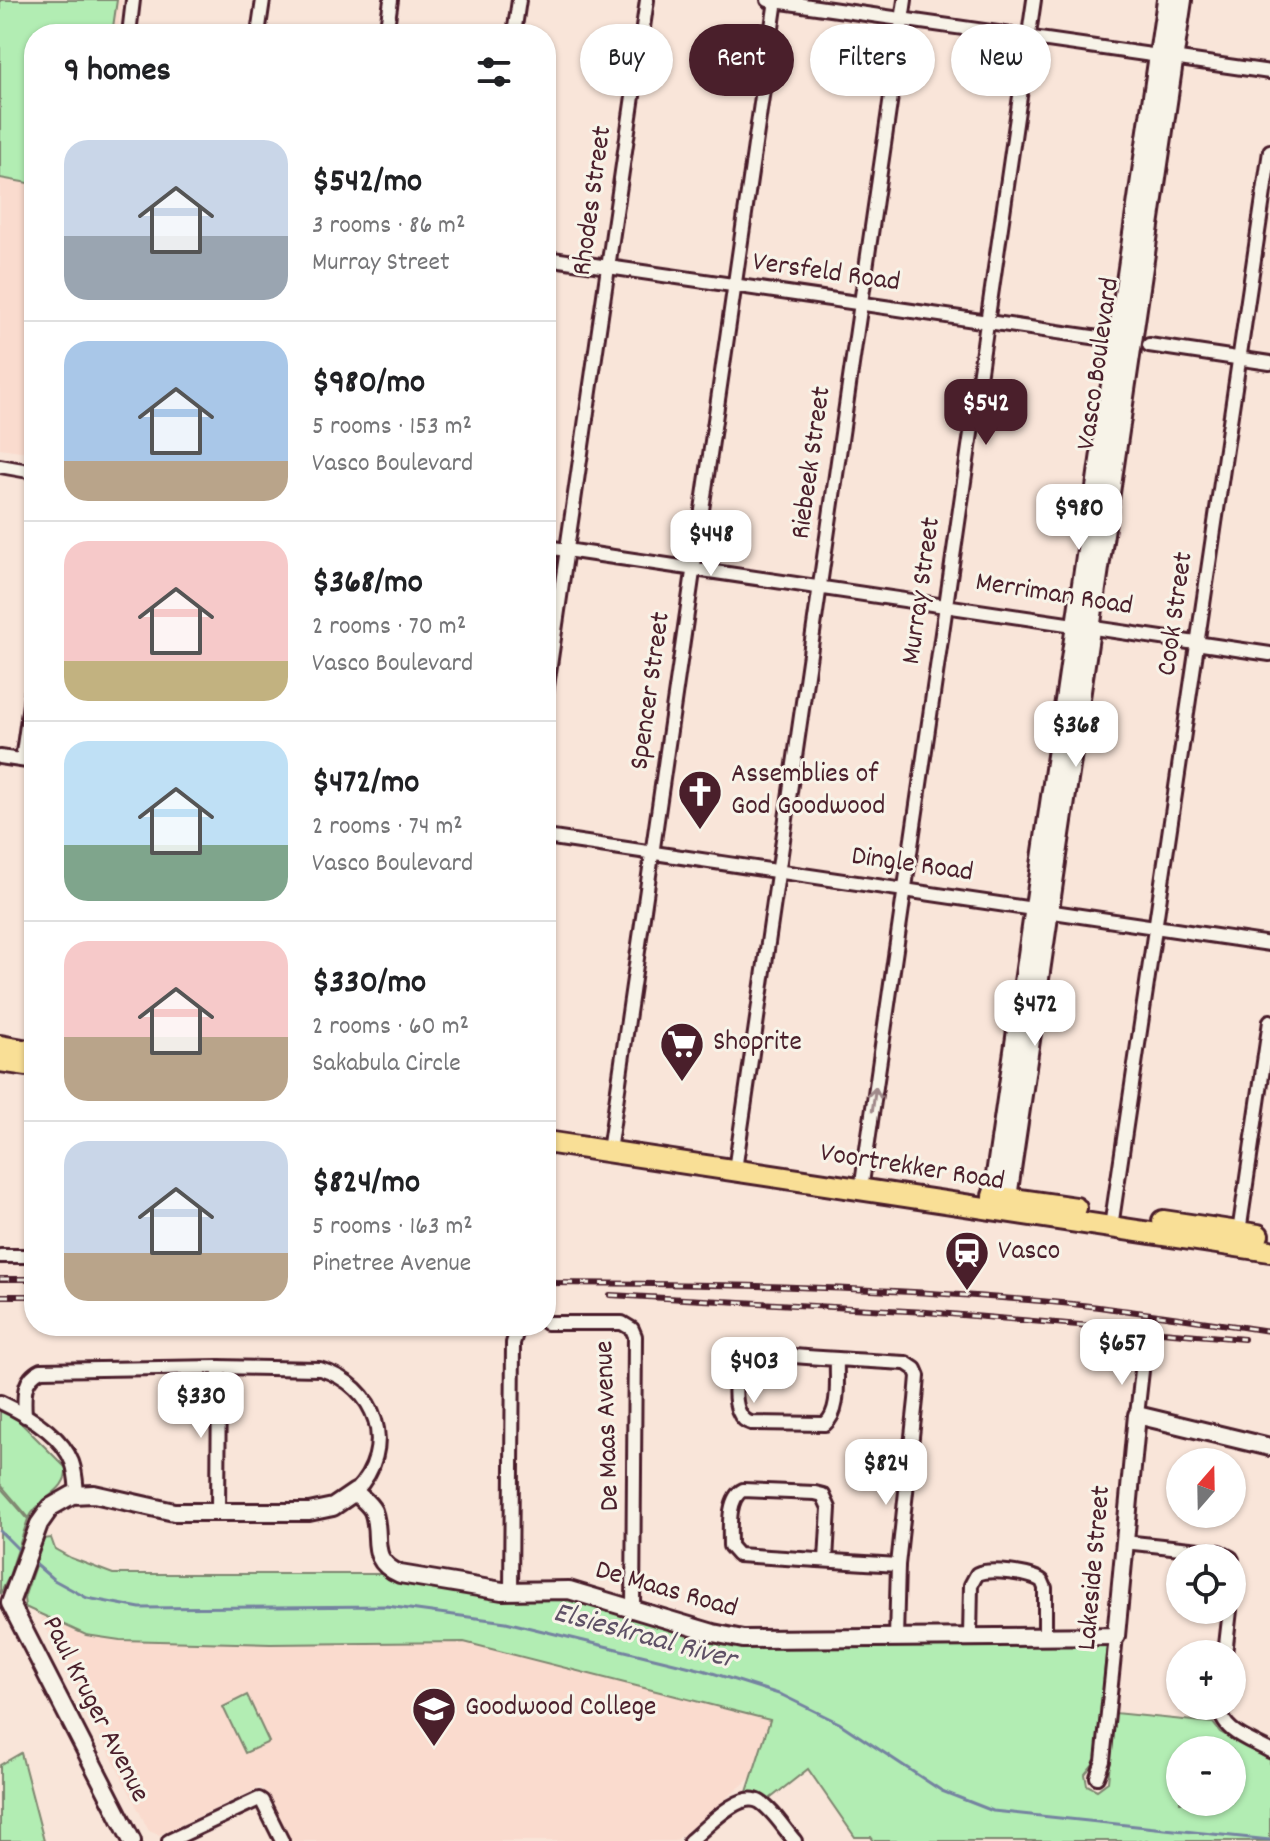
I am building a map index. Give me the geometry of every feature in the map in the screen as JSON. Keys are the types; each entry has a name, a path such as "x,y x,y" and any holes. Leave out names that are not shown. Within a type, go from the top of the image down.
{"main road":[{"name":"Vasco Boulevard","path":"1166,58 1167,0"},
{"name":"Vasco Boulevard","path":"999,1204 1166,58 1182,0"},
{"path":"0,1046 24,1050"},
{"path":"0,1061 24,1065"},
{"name":"Voortrekker Road","path":"556,1130 610,1144 1238,1239 1270,1251"},
{"name":"Voortrekker Road","path":"556,1142 610,1144"},
{"name":"Voortrekker Road","path":"1238,1239 1270,1237"}],"street":[{"path":"130,24 133,0"},
{"path":"259,24 263,0"},
{"path":"387,24 391,0"},
{"path":"515,24 519,0"},
{"name":"Rhodes Street","path":"556,625 647,0"},
{"path":"773,0 951,26"},
{"name":"Spencer Street","path":"610,1144 735,285 773,0"},
{"name":"Riebeek Street","path":"736,1163 905,0"},
{"name":"Murray Street","path":"1030,24 1034,0"},
{"path":"1051,41 1270,72"},
{"name":"Murray Street","path":"862,1183 1019,96"},
{"name":"Cook Street","path":"1112,1220 1270,151"},
{"name":"Versfeld Road","path":"556,259 1099,338"},
{"path":"1149,345 1270,363"},
{"path":"0,466 24,470"},
{"name":"Merriman Road","path":"556,548 1270,654"},
{"path":"0,757 24,760"},
{"name":"Dingle Road","path":"556,838 1270,944"},
{"path":"1238,1239 1270,1021"},
{"path":"0,1256 24,1256"},
{"name":"De Maas Avenue","path":"556,1323 622,1323 632,1329 635,1336 633,1609"},
{"path":"511,1592 513,1343 517,1336"},
{"path":"837,1359 833,1415 825,1424 751,1423 737,1413 738,1371 741,1361 749,1356 837,1359 906,1363 915,1369 918,1376 898,1565 896,1638"},
{"name":"Lakeside Street","path":"1097,1777 1103,1761 1143,1362"},
{"path":"218,1513 219,1367"},
{"path":"5,1605 37,1529 51,1507 77,1494 105,1496 169,1512 322,1511 355,1492 373,1465 378,1446 378,1431 369,1405 347,1380 320,1369 41,1370 31,1376 27,1383 25,1416"},
{"path":"0,1402 52,1435 69,1455 77,1494"},
{"path":"1137,1415 1270,1447"},
{"path":"826,1560 829,1508 823,1495 743,1490 736,1495 732,1505 730,1537 730,1546 735,1554 898,1565"},
{"name":"De Maas Road","path":"355,1492 371,1508 380,1557 394,1571 410,1577 511,1592 569,1590 743,1639 1116,1636"},
{"path":"1124,1542 1166,1546"},
{"path":"970,1637 971,1585 977,1574 986,1571 1031,1575 1042,1581 1045,1588 1045,1637"},
{"name":"Paul Kruger Avenue","path":"5,1605 132,1841"},
{"path":"1223,1720 1227,1726 1270,1751"},
{"path":"690,1841 735,1803 750,1799 763,1804 795,1841"},
{"path":"169,1841 256,1800 262,1801 282,1841"}],"shaded area":[{"path":"0,0 122,0 118,24 24,24 24,452 0,448"},
{"name":"Goodwood College","path":"40,1616 86,1635 120,1640 270,1644 464,1642 771,1721 753,1776 675,1841 288,1841 261,1787 159,1835 149,1831"}],"green space":[{"path":"0,0 117,0 113,24 24,24 24,182 0,178"},
{"path":"0,1406 24,1421 22,1424 66,1468 63,1483 29,1518 0,1484"},
{"path":"0,1487 28,1519 0,1594"},
{"path":"51,1538 55,1549 113,1574 385,1574 500,1598 570,1596 715,1639 1107,1642 1097,1759 1085,1774 1087,1785 1097,1790 1108,1782 1115,1713 1213,1723 1227,1736 1166,1736 1166,1816 1246,1816 1246,1747 1270,1760 1270,1841 874,1841 871,1837 855,1837 808,1769 767,1801 747,1792 770,1720 464,1642 270,1644 120,1640 86,1635 25,1607 24,1598 44,1539"},
{"path":"247,1695 269,1742 245,1753 223,1707"},
{"path":"21,1753 44,1841 0,1841 0,1765"}],"waterway":[{"name":"Elsieskraal River","path":"0,1531 21,1552"},
{"name":"Elsieskraal River","path":"33,1562 54,1580 87,1598 140,1608 387,1606 506,1622 703,1670 782,1695 839,1723 942,1791 993,1811 1270,1840"}],"railway":[{"path":"0,1279 24,1279"},
{"path":"556,1283 875,1290 1006,1298 1270,1331"},
{"path":"610,1295 926,1312 1244,1339"},
{"path":"0,1296 24,1296"}],"place":[{"name":"Assemblies of God Goodwood","path":"700,831"},
{"name":"Shoprite","path":"682,1083"},
{"name":"Vasco","path":"967,1292"},
{"name":"Goodwood College","path":"434,1748"}]}
